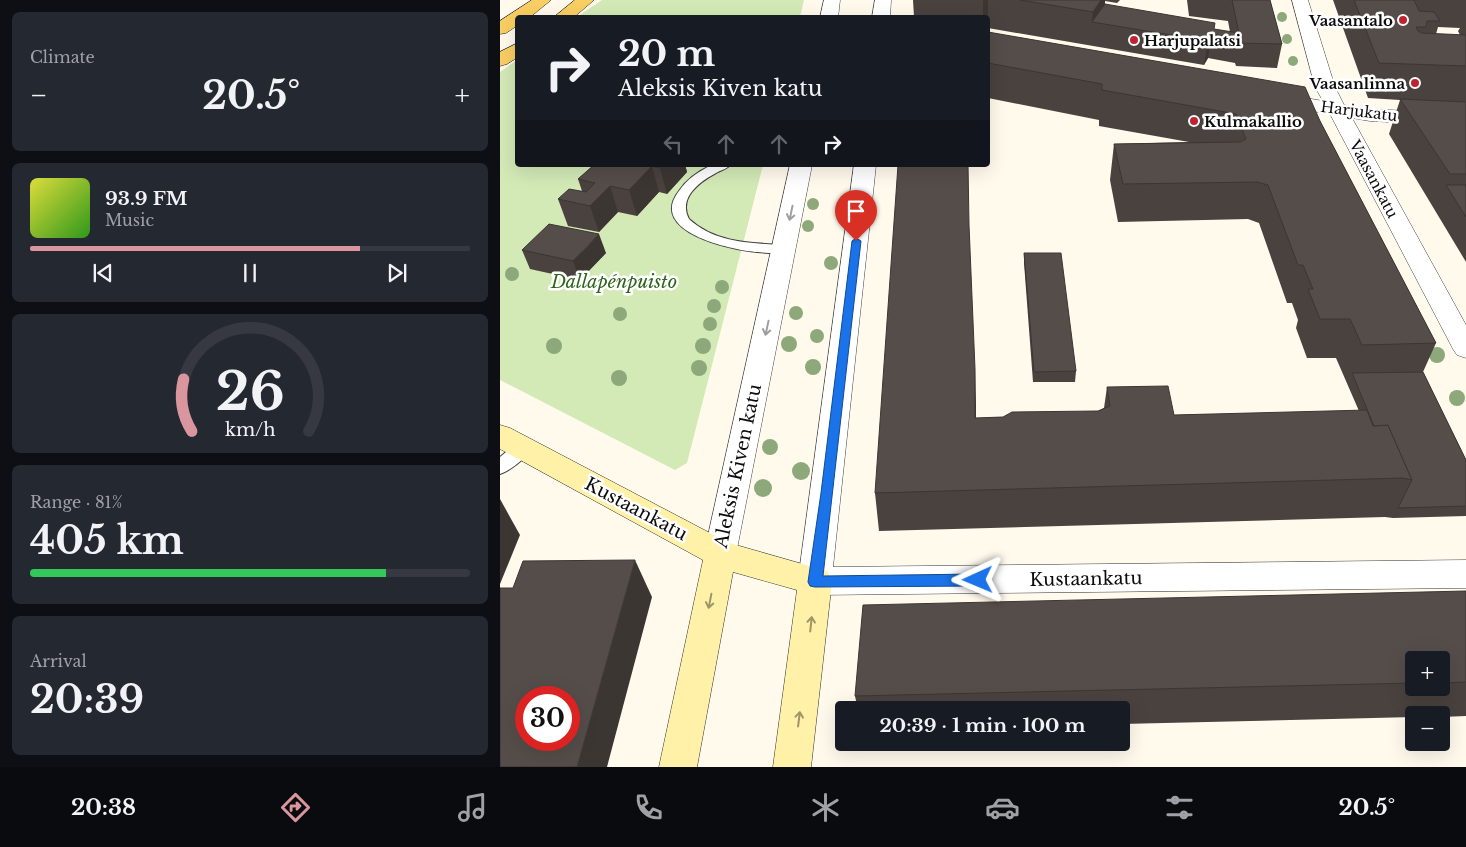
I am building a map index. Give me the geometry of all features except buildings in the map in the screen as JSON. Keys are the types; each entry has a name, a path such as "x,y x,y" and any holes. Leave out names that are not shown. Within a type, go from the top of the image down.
{"main road":[{"path":"520,15 543,0"},
{"path":"565,15 586,0"},
{"path":"500,28 515,18"},
{"path":"500,60 515,50"},
{"name":"Kustaankatu","path":"512,442 720,554 815,582"},
{"name":"Aleksis Kiven katu","path":"678,767 720,554"},
{"path":"792,767 815,582"}],"street":[{"path":"830,15 832,0"},
{"path":"881,15 882,0"},
{"name":"Vaasankatu","path":"1300,0 1325,87 1466,349"},
{"name":"Harjukatu","path":"1258,96 1370,115 1466,120"},
{"name":"Aleksis Kiven katu","path":"720,554 801,167"},
{"path":"815,582 865,167"},
{"name":"Kustaankatu","path":"815,582 1466,574"}],"lane":[{"path":"717,167 690,185 680,197 678,208 682,219 707,238 726,244 783,249"},
{"path":"500,467 512,442"}],"green space":[{"path":"602,0 804,0 800,15 580,15"},
{"name":"Dallapénpuisto","path":"515,61 515,167 762,167 687,463 675,470 500,380 500,72"}],"place":[{"name":"Vaasantalo","path":"1403,20"},
{"name":"Harjupalatsi","path":"1134,40"},
{"name":"Vaasanlinna","path":"1415,83"},
{"name":"Kulmakallio","path":"1194,121"}],"route":[{"path":"856,241 815,582 978,580"}]}
